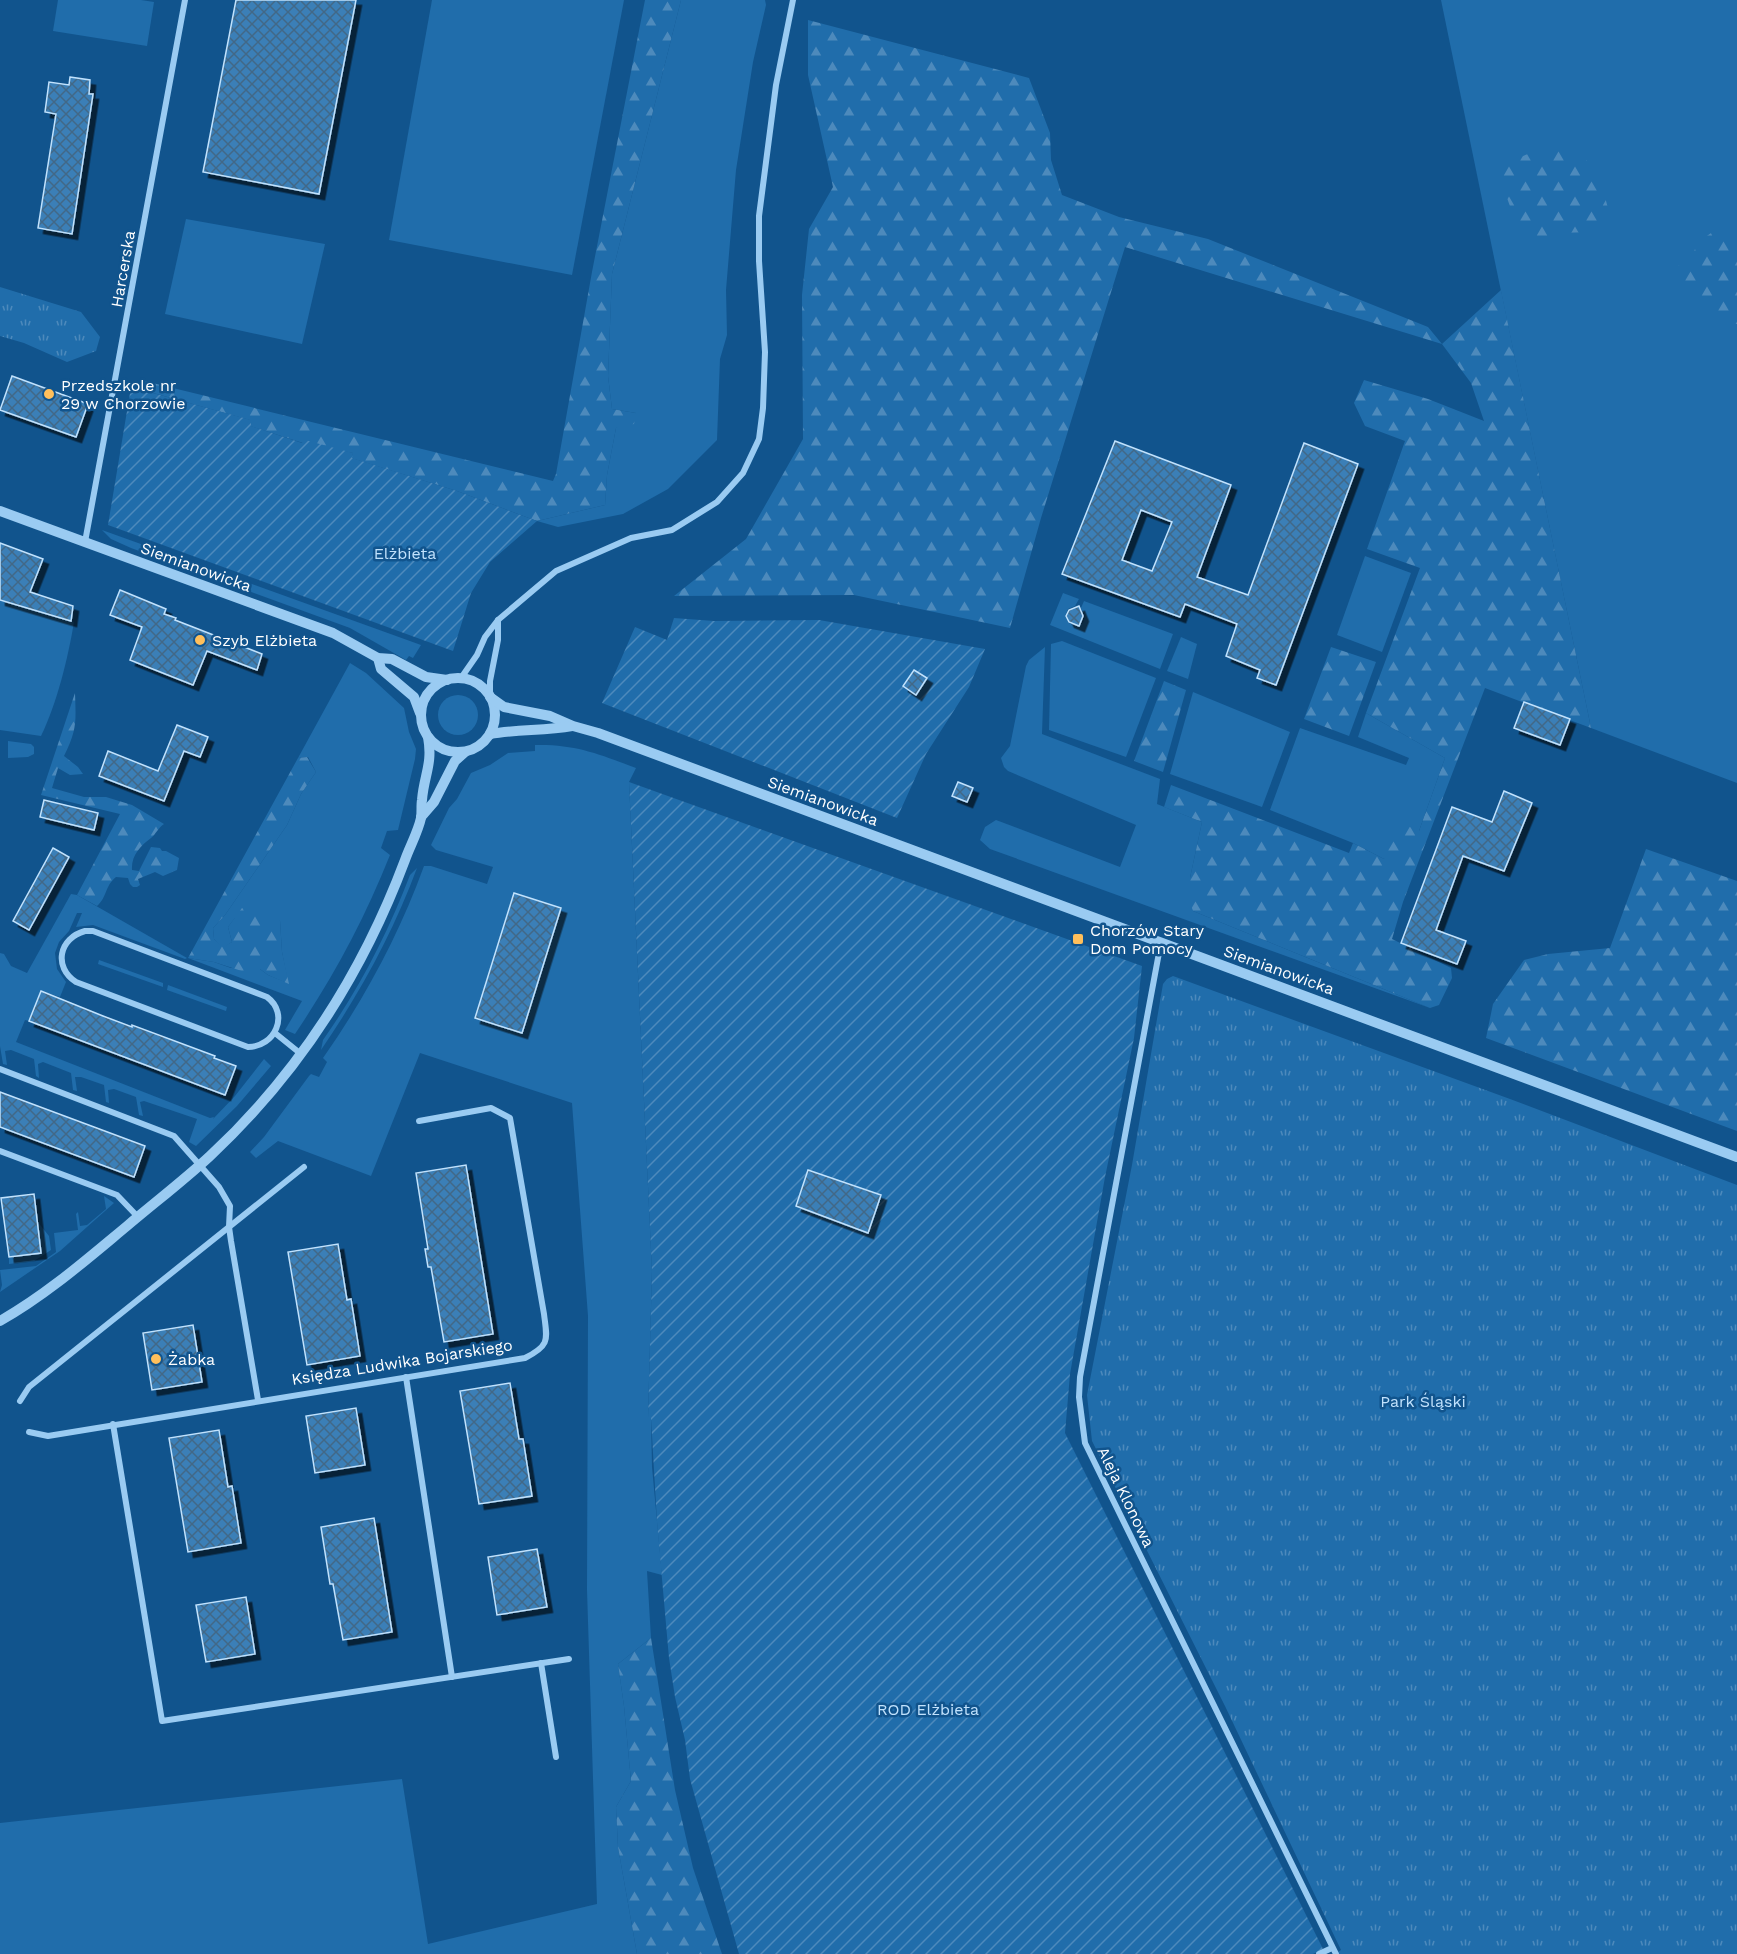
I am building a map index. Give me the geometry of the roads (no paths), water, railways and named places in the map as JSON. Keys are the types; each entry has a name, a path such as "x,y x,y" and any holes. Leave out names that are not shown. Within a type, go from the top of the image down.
{"street":[{"name":"Harcerska","path":"85,543 185,0"},
{"path":"461,678 477,655 485,637 498,620 556,571 631,538 672,530 717,502 743,473 759,439 763,408 765,352 759,261 759,216 776,85 793,0"},
{"name":"Siemianowicka","path":"0,511 333,633 378,658 392,659 426,677 447,680"},
{"path":"421,817 434,802 455,761 465,752 480,745 490,734 495,715 490,697 490,681 498,640 498,620"},
{"name":"Siemianowicka","path":"378,658 381,669 414,697 421,715"},
{"path":"0,1321 48,1290 200,1164 252,1114 301,1054 333,1008 362,959 391,896 421,817 422,799 431,755 421,715 426,696 435,686 447,680 461,678 475,682 490,697"},
{"name":"Siemianowicka","path":"490,697 504,707 550,716 598,733 1737,1157"},
{"name":"Siemianowicka","path":"490,734 547,731 573,726"},
{"path":"428,738 444,750 465,752"},
{"path":"85,931 93,931 267,997 275,1005 279,1014 275,1033 264,1044 248,1047 76,982 64,971 62,951 72,936 85,931"},
{"name":"Aleja Klonowa","path":"1161,942 1080,1377 1079,1397 1085,1443 1334,1951"},
{"path":"275,1033 301,1054"},
{"path":"0,1069 174,1136 219,1187 230,1206 229,1227 258,1400"},
{"name":"Księdza Ludwika Bojarskiego","path":"29,1432 48,1436 525,1358 541,1350 547,1337 510,1118 490,1108 419,1121"},
{"path":"0,1150 117,1195 138,1217"},
{"path":"20,1401 29,1387 304,1167"},
{"path":"406,1377 453,1677"},
{"path":"113,1424 162,1721 569,1659"},
{"path":"541,1664 556,1757"},
{"path":"1319,1954 1334,1951"}],"place":[{"name":"Przedszkole nr 29 w Chorzowie","path":"49,394"},
{"name":"Szyb Elżbieta","path":"200,640"},
{"name":"Chorzów Stary Dom Pomocy","path":"1078,939"},
{"name":"Żabka","path":"156,1359"}],"park label":[{"name":"Elżbieta","path":"405,553"},
{"name":"Park Śląski","path":"1423,1401"},
{"name":"ROD Elżbieta","path":"928,1709"}]}
